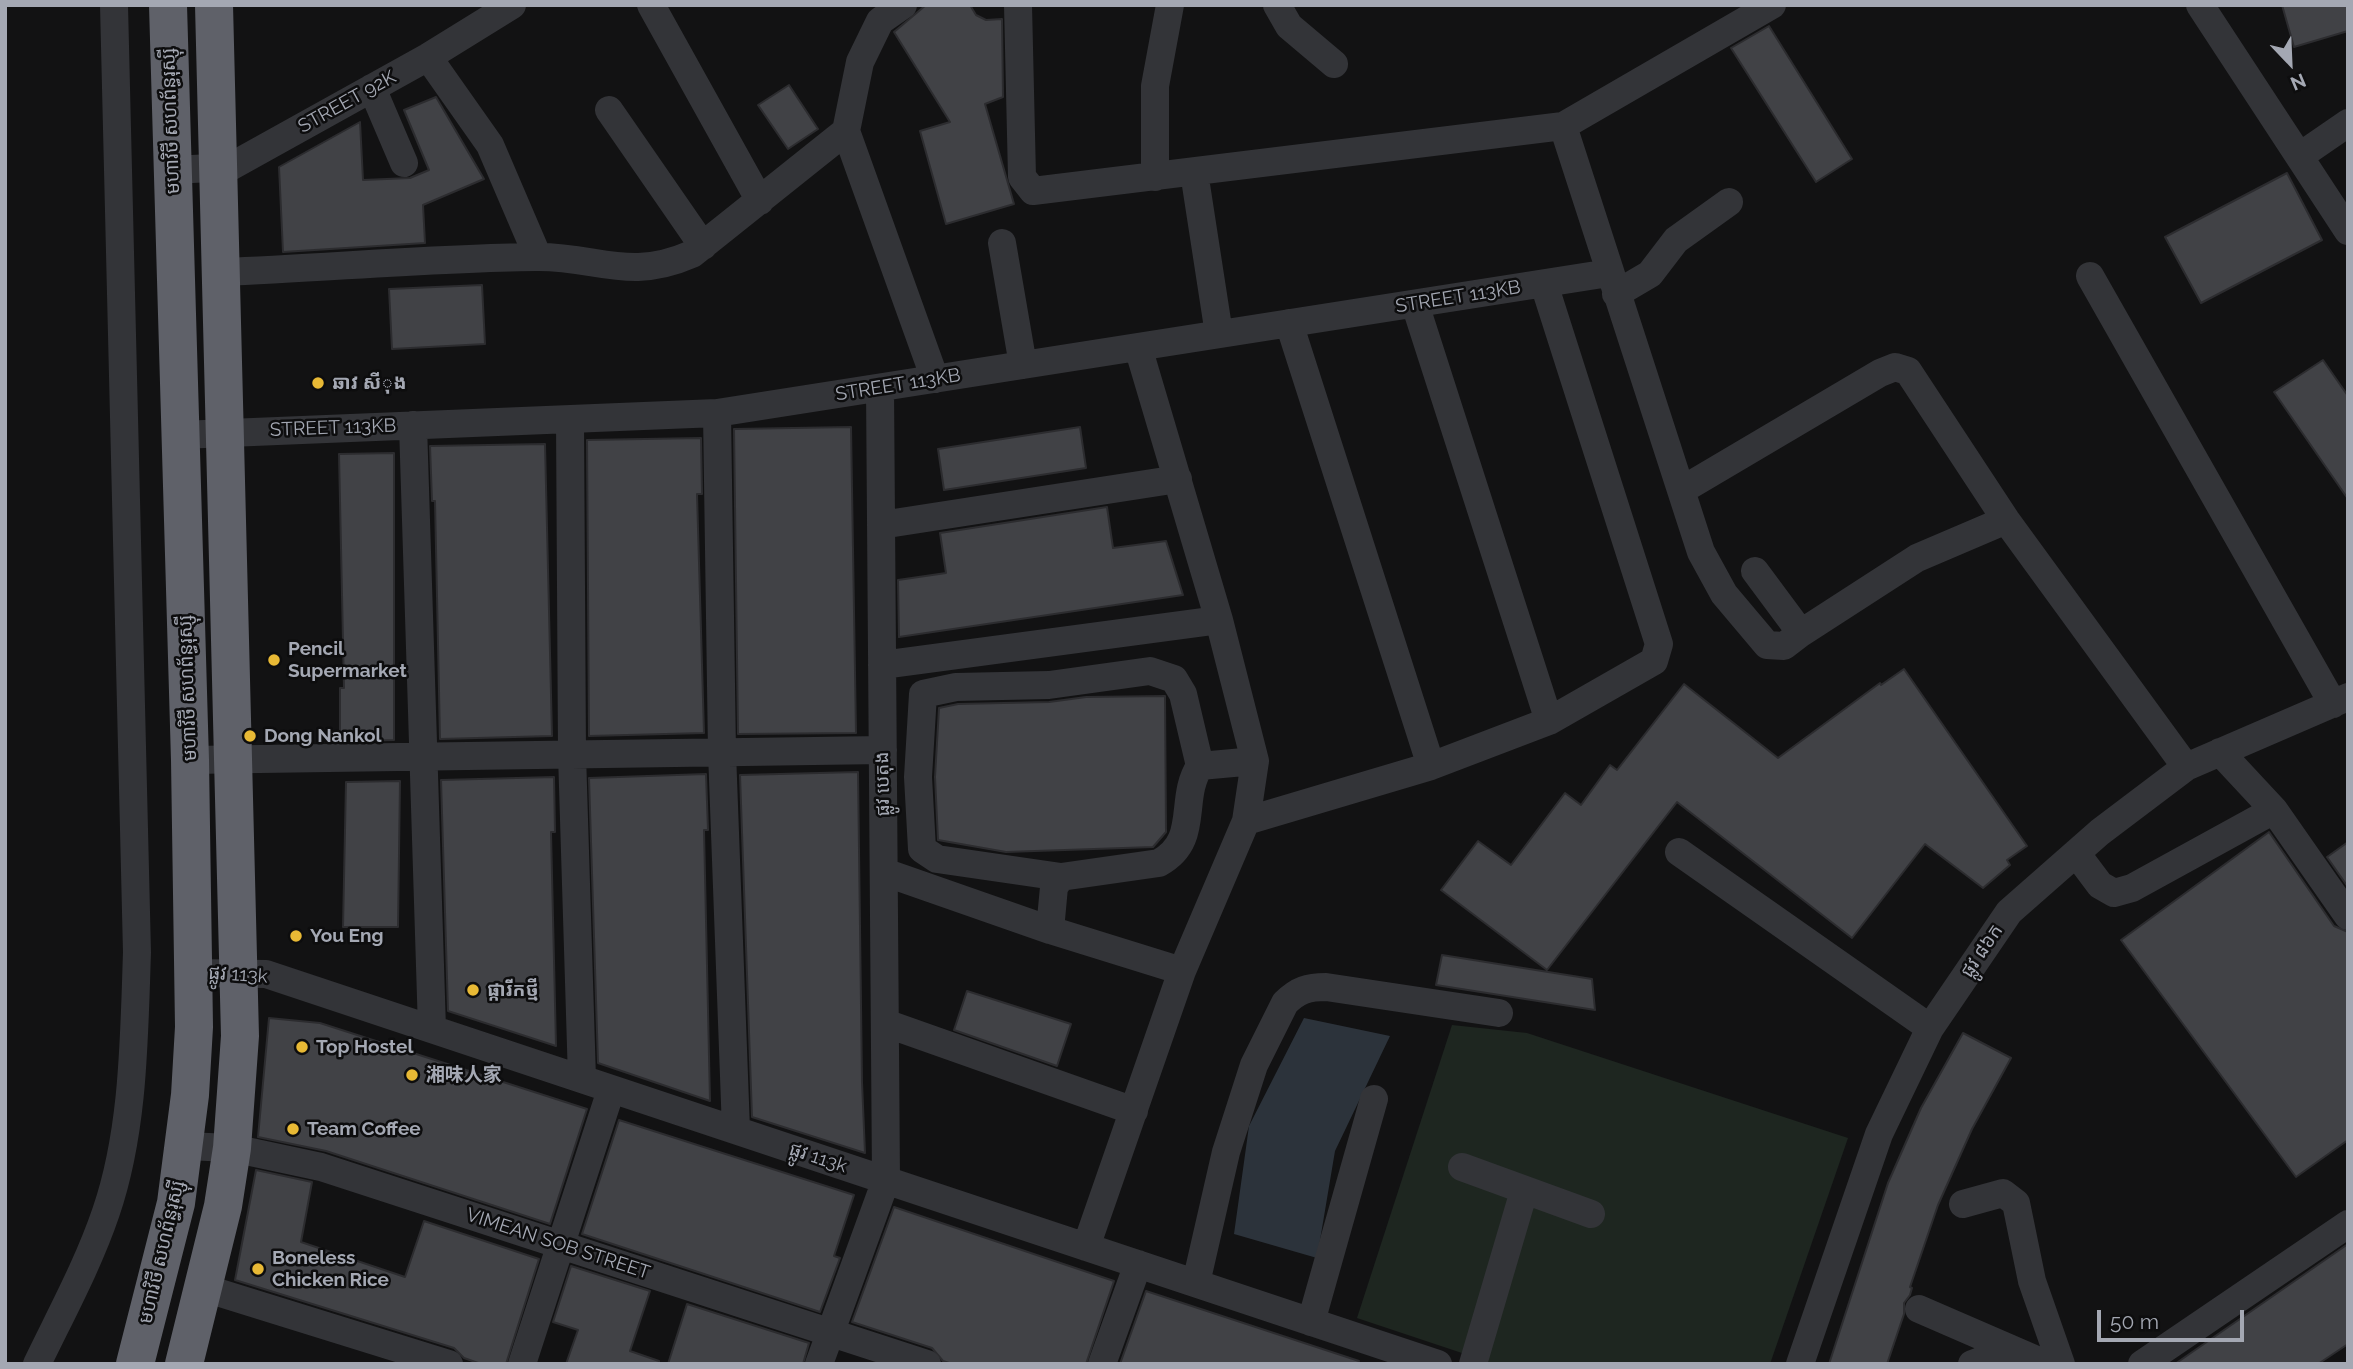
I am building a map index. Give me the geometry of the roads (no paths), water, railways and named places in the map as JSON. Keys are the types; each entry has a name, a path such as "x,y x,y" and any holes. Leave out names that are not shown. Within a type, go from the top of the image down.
{"highway":[{"name":"មហាវិថី សហព័ន្ធរុស្ស៊ី","path":"135,1364 169,1239 185,1146 190,1095 194,972 168,5"},
{"path":"184,1364 223,1206 232,1148 240,1036 214,5"}],"street":[{"path":"37,1364 107,1211 121,1152 134,1061 137,952 114,5"},
{"name":"STREET 92K","path":"173,170 230,167 428,57 512,5"},
{"path":"651,5 760,201"},
{"path":"1018,5 1021,177 1033,191 1563,126 1772,5"},
{"path":"1155,177 1155,86 1170,5"},
{"path":"1277,5 1289,26 1334,64"},
{"path":"2200,5 2348,231"},
{"path":"884,10 860,62 846,131 935,379"},
{"path":"428,57 490,145 538,257"},
{"path":"372,88 404,163"},
{"path":"609,110 703,246"},
{"path":"2300,156 2348,123"},
{"path":"1563,126 1701,552 1724,594 1767,645 1784,646 1917,558 2006,520"},
{"path":"222,272 538,257 637,269 667,265 703,246 846,131"},
{"path":"1194,172 1219,334"},
{"path":"1613,284 1650,274 1676,240 1729,202"},
{"path":"1002,243 1023,365"},
{"path":"2090,276 2340,700"},
{"path":"1246,821 1430,766 1549,721 1654,661 1659,644 1544,284"},
{"name":"STREET 113KB","path":"180,435 718,413 1544,284 1613,284"},
{"path":"1415,304 1549,721"},
{"path":"1289,323 1430,766"},
{"path":"1086,1247 1182,971 1246,821 1255,761 1219,620 1138,347"},
{"path":"1682,490 1880,373 1895,368 1908,371 2006,520 2186,767"},
{"name":"ផ្លូវ បេតុង","path":"880,388 886,1180"},
{"path":"718,413 722,752 736,1130"},
{"path":"570,420 572,754 582,1079"},
{"path":"413,425 432,1029"},
{"path":"881,524 1178,479"},
{"path":"1755,571 1801,633"},
{"path":"882,665 1219,620"},
{"path":"1049,643 1049,685"},
{"path":"1200,766 1184,694 1174,679 1150,671 1049,685 956,687 923,694 918,777 920,844 926,854 937,859 1061,877 1159,863 1173,855 1182,844 1193,775 1200,766 1255,761"},
{"name":"ផ្លូវ ៨៦ក","path":"1800,1364 1879,1134 1930,1028 2009,912 2077,853 2186,767 2340,700"},
{"path":"190,760 883,750"},
{"path":"2220,752 2274,810 2348,916"},
{"path":"883,778 918,777"},
{"path":"2077,853 2100,885 2114,893 2132,888 2274,810"},
{"path":"1679,852 1930,1028"},
{"path":"884,872 1049,930 1182,971"},
{"path":"1049,930 1054,887 1061,877"},
{"name":"ផ្លូវ 113k","path":"194,972 265,974 1438,1364"},
{"path":"1196,1283 1226,1152 1254,1065 1285,1003 1293,995 1309,987 1326,987 1499,1013"},
{"path":"885,1023 1134,1111"},
{"path":"522,1364 611,1090"},
{"path":"1311,1322 1374,1099"},
{"name":"VIMEAN SOB STREET","path":"185,1146 232,1148 321,1167 927,1364"},
{"path":"1462,1167 1591,1214"},
{"path":"820,1364 886,1180"},
{"path":"1473,1364 1524,1191"},
{"path":"1963,1204 2003,1194 2015,1203 2032,1281 2061,1364"},
{"path":"2142,1364 2348,1224"},
{"path":"1102,1364 1138,1264"},
{"path":"204,1288 449,1364"},
{"path":"1919,1309 2039,1360"},
{"path":"1972,1364 1996,1355 2039,1360"}],"place":[{"name":"ឆាវ សីុង","path":"318,383"},
{"name":"Pencil Supermarket","path":"274,660"},
{"name":"Dong Nankol","path":"250,736"},
{"name":"You Eng","path":"296,936"},
{"name":"ផ្ការីកថ្មី","path":"473,990"},
{"name":"Top Hostel","path":"302,1047"},
{"name":"湘味人家","path":"412,1075"},
{"name":"Team Coffee","path":"293,1129"},
{"name":"Boneless Chicken Rice","path":"258,1269"}]}
